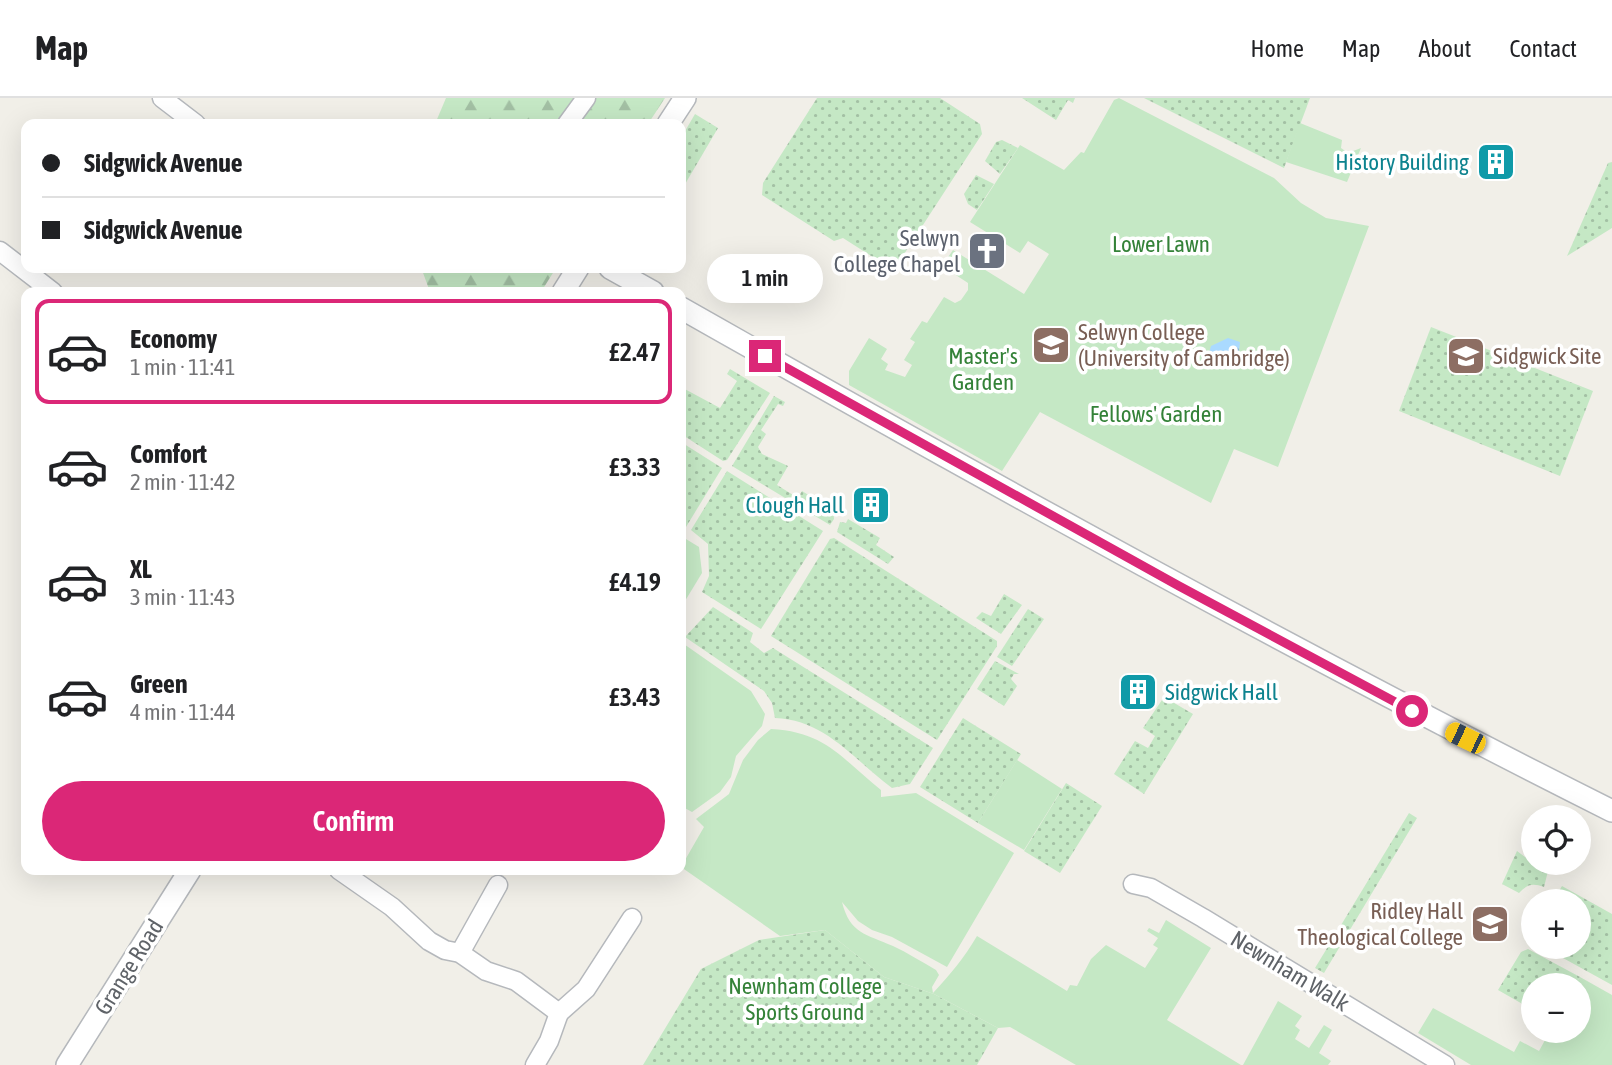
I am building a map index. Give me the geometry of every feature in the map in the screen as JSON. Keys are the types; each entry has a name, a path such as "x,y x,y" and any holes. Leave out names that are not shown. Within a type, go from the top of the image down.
{"street":[{"path":"162,98 189,119"},
{"path":"571,119 586,98"},
{"path":"671,119 685,98"},
{"path":"0,251 21,267"},
{"path":"28,273 47,287"},
{"path":"619,273 644,287"},
{"path":"686,311 1229,613 1425,717 1612,811"},
{"name":"Grange Road","path":"67,1065 187,875"},
{"path":"346,875 392,907 429,940 445,950 460,953 486,971 516,981 559,1013"},
{"name":"Newnham Walk","path":"1133,884 1151,888 1203,918 1445,1065"},
{"path":"460,953 498,885"},
{"path":"535,1065 549,1041 559,1013 586,989 632,918"}],"green space":[{"path":"446,98 665,98 651,119 437,119"},
{"path":"817,98 940,98 980,124 982,134 897,265 890,268 843,238 834,241 762,195 763,183"},
{"path":"1022,98 1075,98 1073,103 1068,100 1056,120"},
{"name":"Lower Lawn","path":"1119,98 1274,178 1301,203 1326,218 1369,226 1278,467 1234,449 1211,503 1040,412 1002,471 849,385 849,371 869,338 887,349 881,359 888,364 885,370 905,377 912,365 904,360 915,342 910,339 922,321 927,323 944,297 955,303 961,300 968,290 968,283 942,266 953,250 1024,294 1049,254 1028,241 1020,253 970,222 1020,145 1064,170 1081,152 1084,153 1114,100"},
{"path":"1144,98 1310,98 1284,168"},
{"path":"695,114 718,128 686,182 686,129"},
{"path":"1300,123 1342,140 1341,148 1348,153 1361,148 1347,182 1286,162"},
{"path":"1002,140 1018,148 1000,174 985,161 996,142"},
{"path":"1612,162 1612,228 1567,256 1608,163"},
{"path":"976,175 994,184 977,210 968,204 964,194"},
{"path":"423,273 553,273 544,287 428,287"},
{"path":"1431,327 1593,391 1560,476 1399,411"},
{"path":"730,369 770,393 727,460 723,461 686,437 686,390 720,408 737,381 727,374"},
{"path":"774,396 785,402 783,406 778,404 761,430 766,434 758,447 762,454 788,466 777,485 798,498 802,491 833,510 834,519 830,525 732,466"},
{"path":"686,445 722,468 686,527"},
{"path":"727,471 823,531 761,629 702,592 709,576 708,544 691,530"},
{"path":"848,519 880,538 876,545 894,557 888,564 837,532 840,522 846,523"},
{"path":"834,538 997,641 997,646 937,740 771,636 830,539"},
{"path":"686,539 699,547 702,573 686,599"},
{"path":"1004,594 1022,605 1001,634 976,618 982,612 991,616"},
{"path":"713,607 753,633 750,642 764,653 773,648 933,748 910,784 892,788 824,734 793,720 775,718 772,703 764,691 686,636"},
{"path":"1028,609 1044,619 1012,666 997,657"},
{"path":"686,646 751,691 765,714 762,726 736,756 731,777 720,792 692,812 686,809"},
{"path":"995,661 1019,674 1014,674 1011,679 1017,686 1004,706 977,689"},
{"path":"1164,697 1193,714 1144,794 1114,774 1135,741 1148,748 1155,736 1143,728"},
{"path":"963,718 1021,754 978,823 920,787"},
{"path":"771,729 806,735 843,757 881,790 881,797 916,793 1014,853 947,967 892,937 872,930 858,921 842,902 845,913 860,931 936,970 939,975 932,987 933,993 957,966 977,936 1067,991 1070,985 1077,986 1091,959 1106,945 1145,968 1158,948 1153,945 1158,938 1147,931 1149,928 1159,933 1166,920 1211,948 1167,1020 1241,1065 1076,1065 1010,1027 998,1028 934,994 884,977 825,930 780,936 686,870 686,858 704,827 696,819 729,794 743,760 758,740"},
{"path":"1017,760 1062,789 1024,850 978,823"},
{"path":"1066,783 1102,806 1060,873 1024,851"},
{"path":"1409,813 1417,818 1324,973 1315,968"},
{"path":"1517,851 1521,854 1521,875 1547,875 1544,887 1530,885 1519,893 1502,884"},
{"path":"1591,902 1612,914 1612,985 1565,959 1591,959"},
{"name":"Newnham College Sports Ground","path":"825,930 884,977 934,994 998,1028 977,1065 643,1065 701,969 759,940"},
{"path":"1521,952 1521,959 1547,959 1573,973 1521,973 1521,1003 1498,990"},
{"path":"1591,983 1612,995 1612,1065 1471,1065 1418,1033 1433,1008 1514,1052 1520,1041 1539,1051 1543,1043 1591,1043"},
{"path":"1278,1001 1302,1016 1295,1026 1300,1030 1295,1039 1309,1048 1324,1025 1332,1030 1319,1053 1331,1061 1328,1065 1243,1065"}],"water":[{"path":"1228,338 1240,342 1238,359 1224,368 1205,367 1211,346"}],"place":[{"name":"History Building","path":"1496,162"},
{"name":"Selwyn College Chapel","path":"987,251"},
{"name":"Selwyn College (University of Cambridge)","path":"1051,345"},
{"name":"Sidgwick Site","path":"1466,356"},
{"name":"Clough Hall","path":"871,505"},
{"name":"Sidgwick Hall","path":"1138,692"},
{"name":"Ridley Hall Theological College","path":"1490,924"}],"route":[{"path":"765,356 1179,586 1412,711"}],"park label":[{"name":"Master's Garden","path":"983,369"},
{"name":"Fellows' Garden","path":"1156,414"}]}
